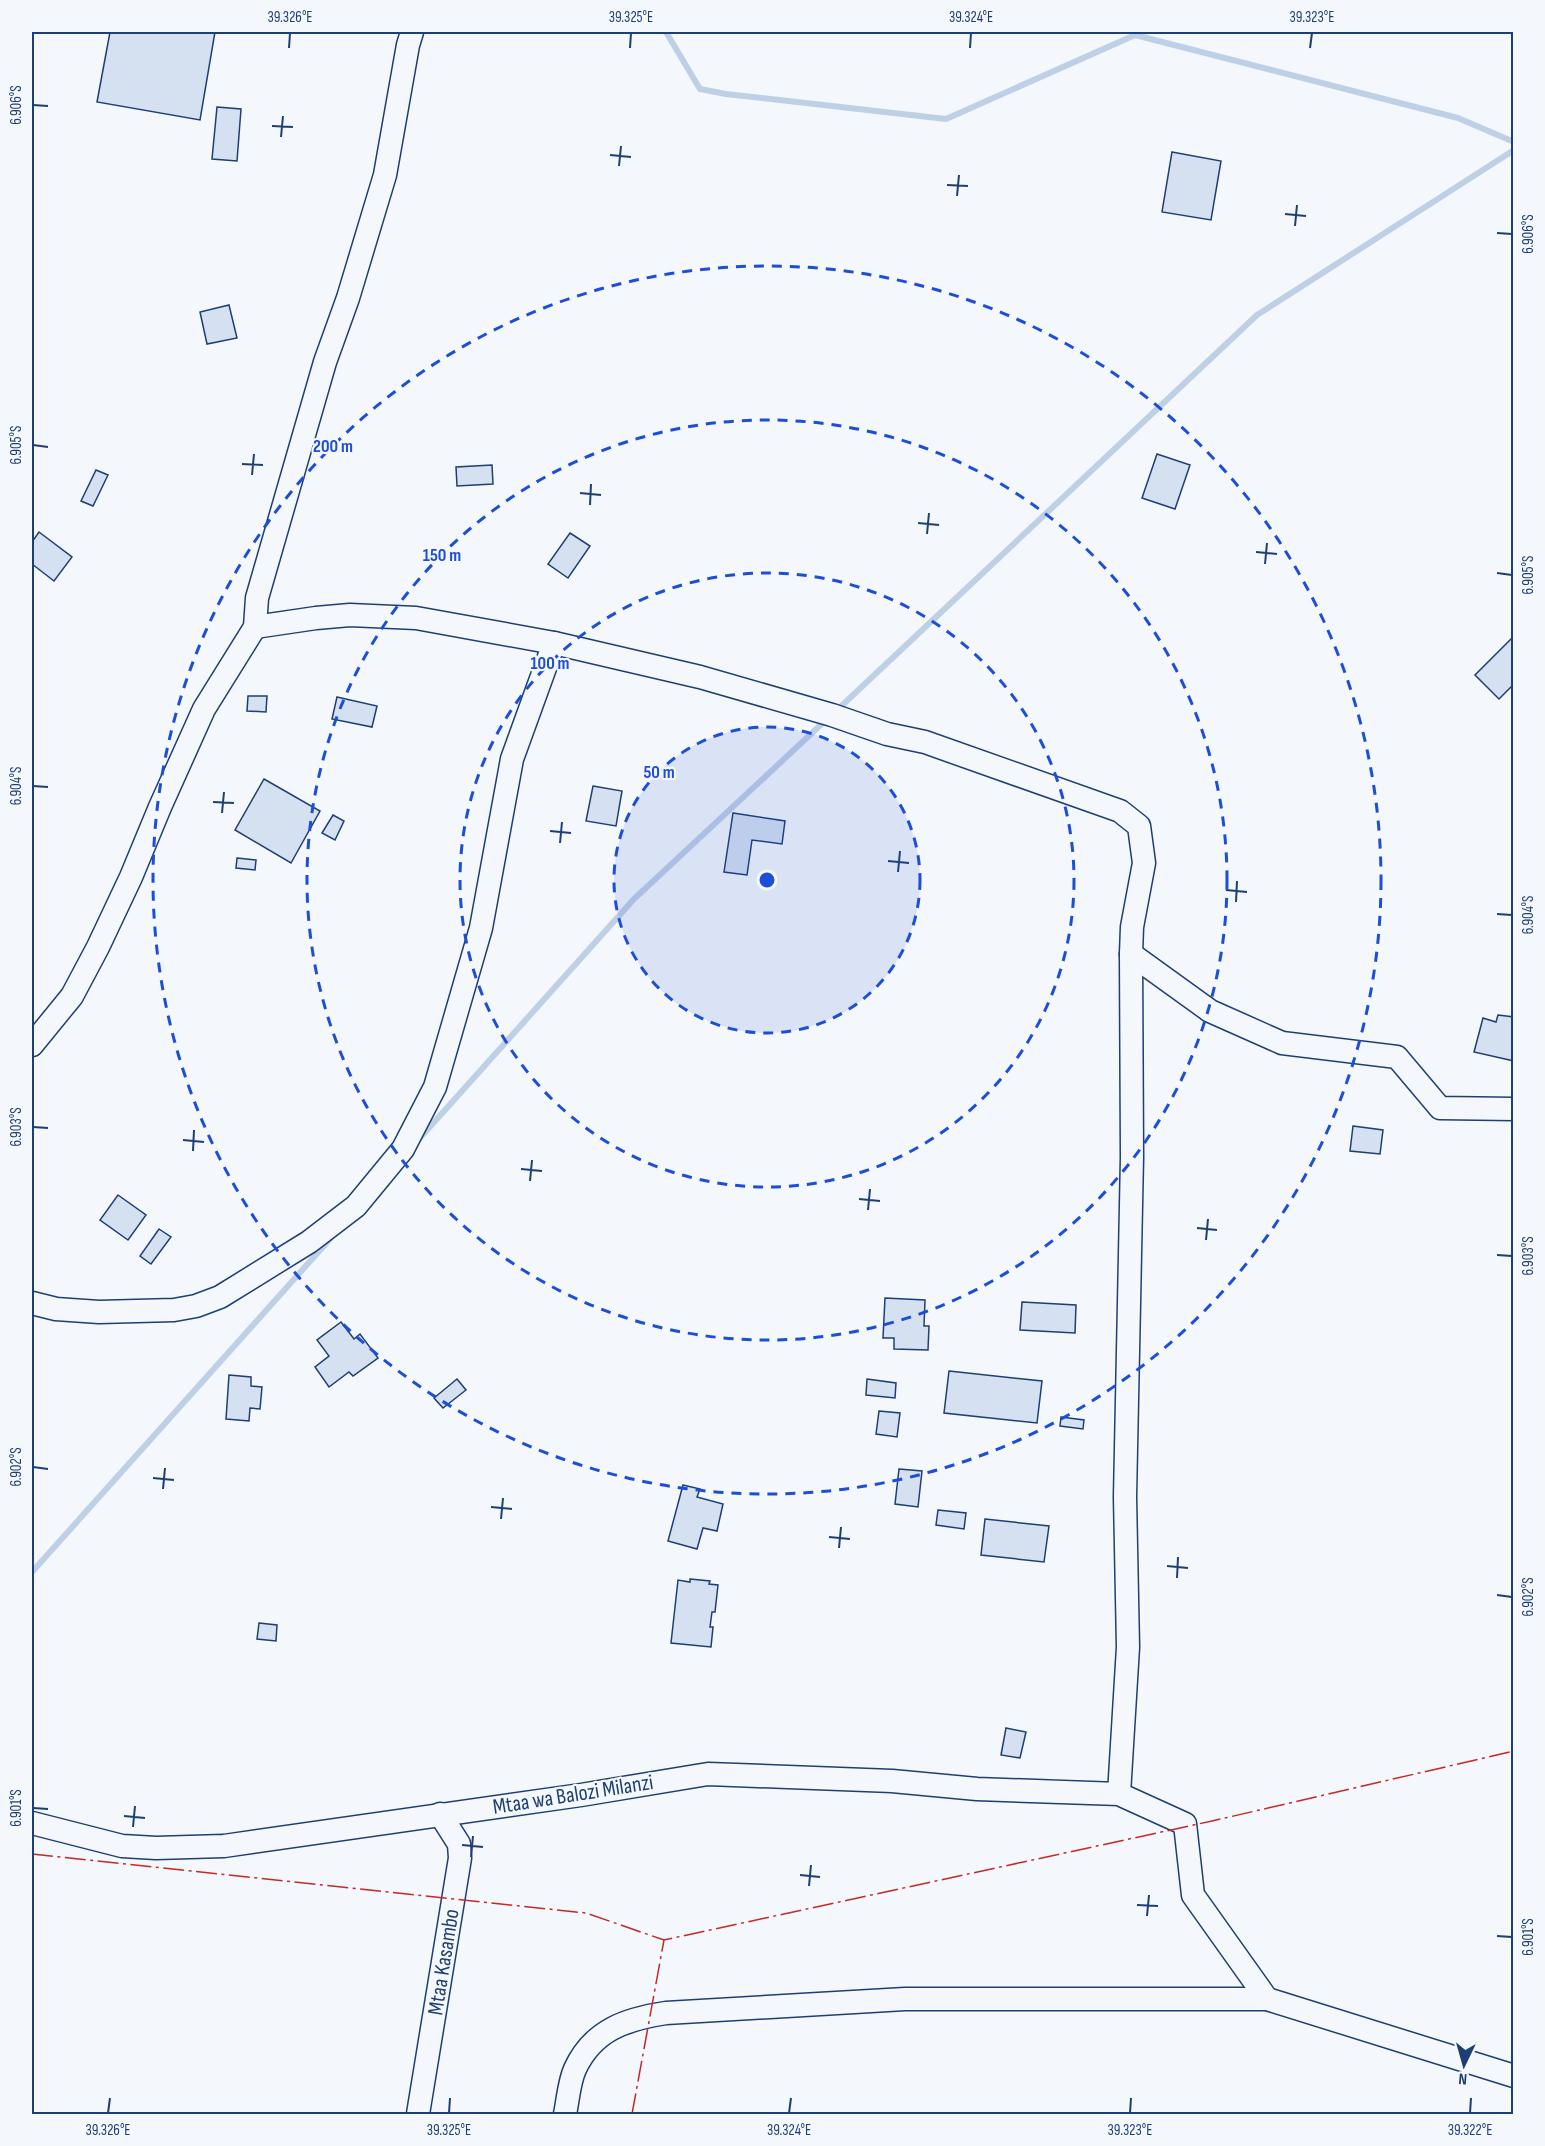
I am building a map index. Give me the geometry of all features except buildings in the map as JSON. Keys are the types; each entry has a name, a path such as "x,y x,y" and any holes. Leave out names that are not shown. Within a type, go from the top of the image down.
{"street":[{"path":"32,1045 72,996 131,877 204,709 255,627 257,598 322,373 348,298 385,175 412,32"},
{"path":"255,627 350,615 416,618 554,643 700,677 832,715 887,734 925,742 1120,811 1140,826 1144,863 1132,927 1131,954 1132,1157 1125,1497 1128,1647 1119,1794 1185,1824 1193,1895 1267,1999"},
{"path":"32,1304 56,1309 110,1312 174,1310 196,1306 220,1297 309,1242 356,1206 403,1149 435,1087 481,928 512,759 554,643"},
{"path":"1131,954 1210,1011 1282,1043 1397,1057 1440,1108 1514,1109"},
{"name":"Mtaa wa Balozi Milanzi","path":"32,1823 122,1846 156,1848 224,1846 581,1795 708,1774 892,1781 977,1789 1119,1794"},
{"name":"Mtaa Kasambo","path":"418,2115 460,1858 459,1844 440,1814"},
{"path":"565,2115 574,2071 585,2052 597,2038 637,2017 666,2013 905,1999 1267,1999 1514,2076"}],"waterway":[{"path":"666,32 700,89 726,94 946,119 1135,35 1458,118 1514,142"},
{"path":"835,712 1257,315 1514,150"},
{"path":"419,1139 634,899 827,719"},
{"path":"32,1572 330,1239"}],"power":[{"path":"32,1854 586,1913 664,1940 1212,1821 1514,1751"},
{"path":"632,2114 664,1940"}]}
